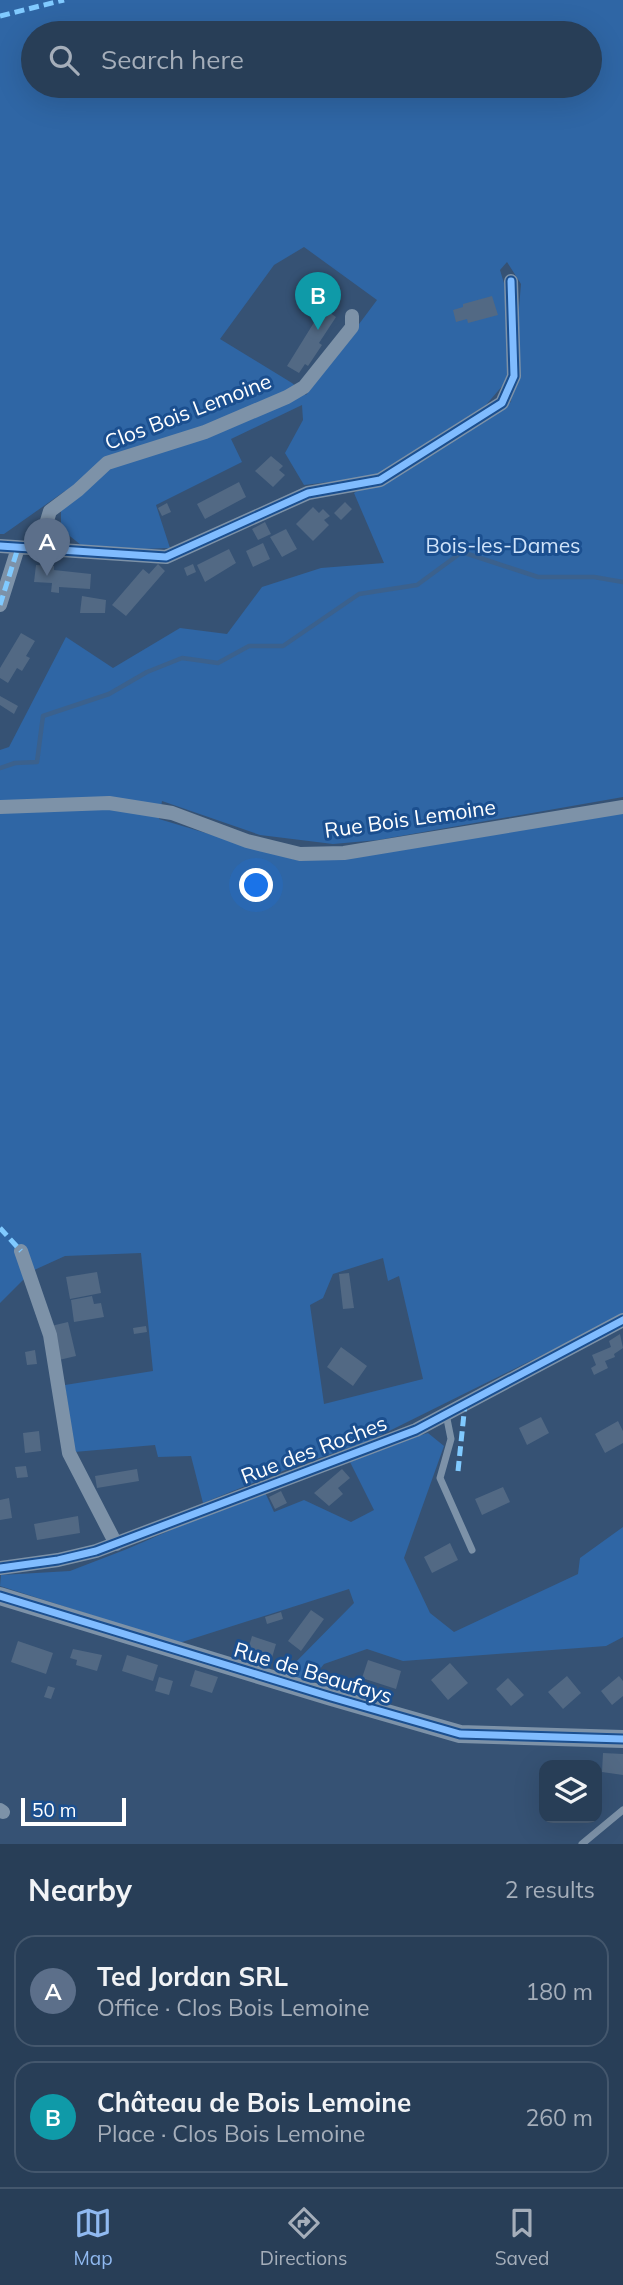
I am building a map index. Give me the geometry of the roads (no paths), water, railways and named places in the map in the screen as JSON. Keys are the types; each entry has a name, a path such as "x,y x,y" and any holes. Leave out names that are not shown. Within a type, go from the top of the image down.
{"street":[{"path":"0,546 166,557 308,493 380,480 502,403 514,376 511,281"},
{"name":"Clos Bois Lemoine","path":"39,547 50,511 107,463 205,432 304,387 352,327 352,316"},
{"path":"0,605 19,548"},
{"name":"Rue Bois Lemoine","path":"0,807 108,803 172,813 247,841 300,854 344,853 623,807"},
{"path":"21,1251 50,1335 69,1453 116,1544"},
{"name":"Rue des Roches","path":"0,1567 67,1558 116,1544 416,1430 623,1320"},
{"name":"Rue de Beaufays","path":"0,1596 460,1734 623,1739"}],"lane":[{"path":"446,1414 451,1439 440,1478 472,1550"},
{"path":"582,1844 623,1810"}],"waterway":[{"path":"0,768 15,763 37,762 43,716 109,694 147,672 182,658 218,663 249,646 283,646 359,594 417,585 462,552 538,577 594,577 623,582"}],"place":[{"name":"Château de Bois Lemoine","path":"318,330"},
{"name":"Ted Jordan SRL","path":"47,576"}],"park label":[{"name":"Bois-les-Dames","path":"503,546"}]}
